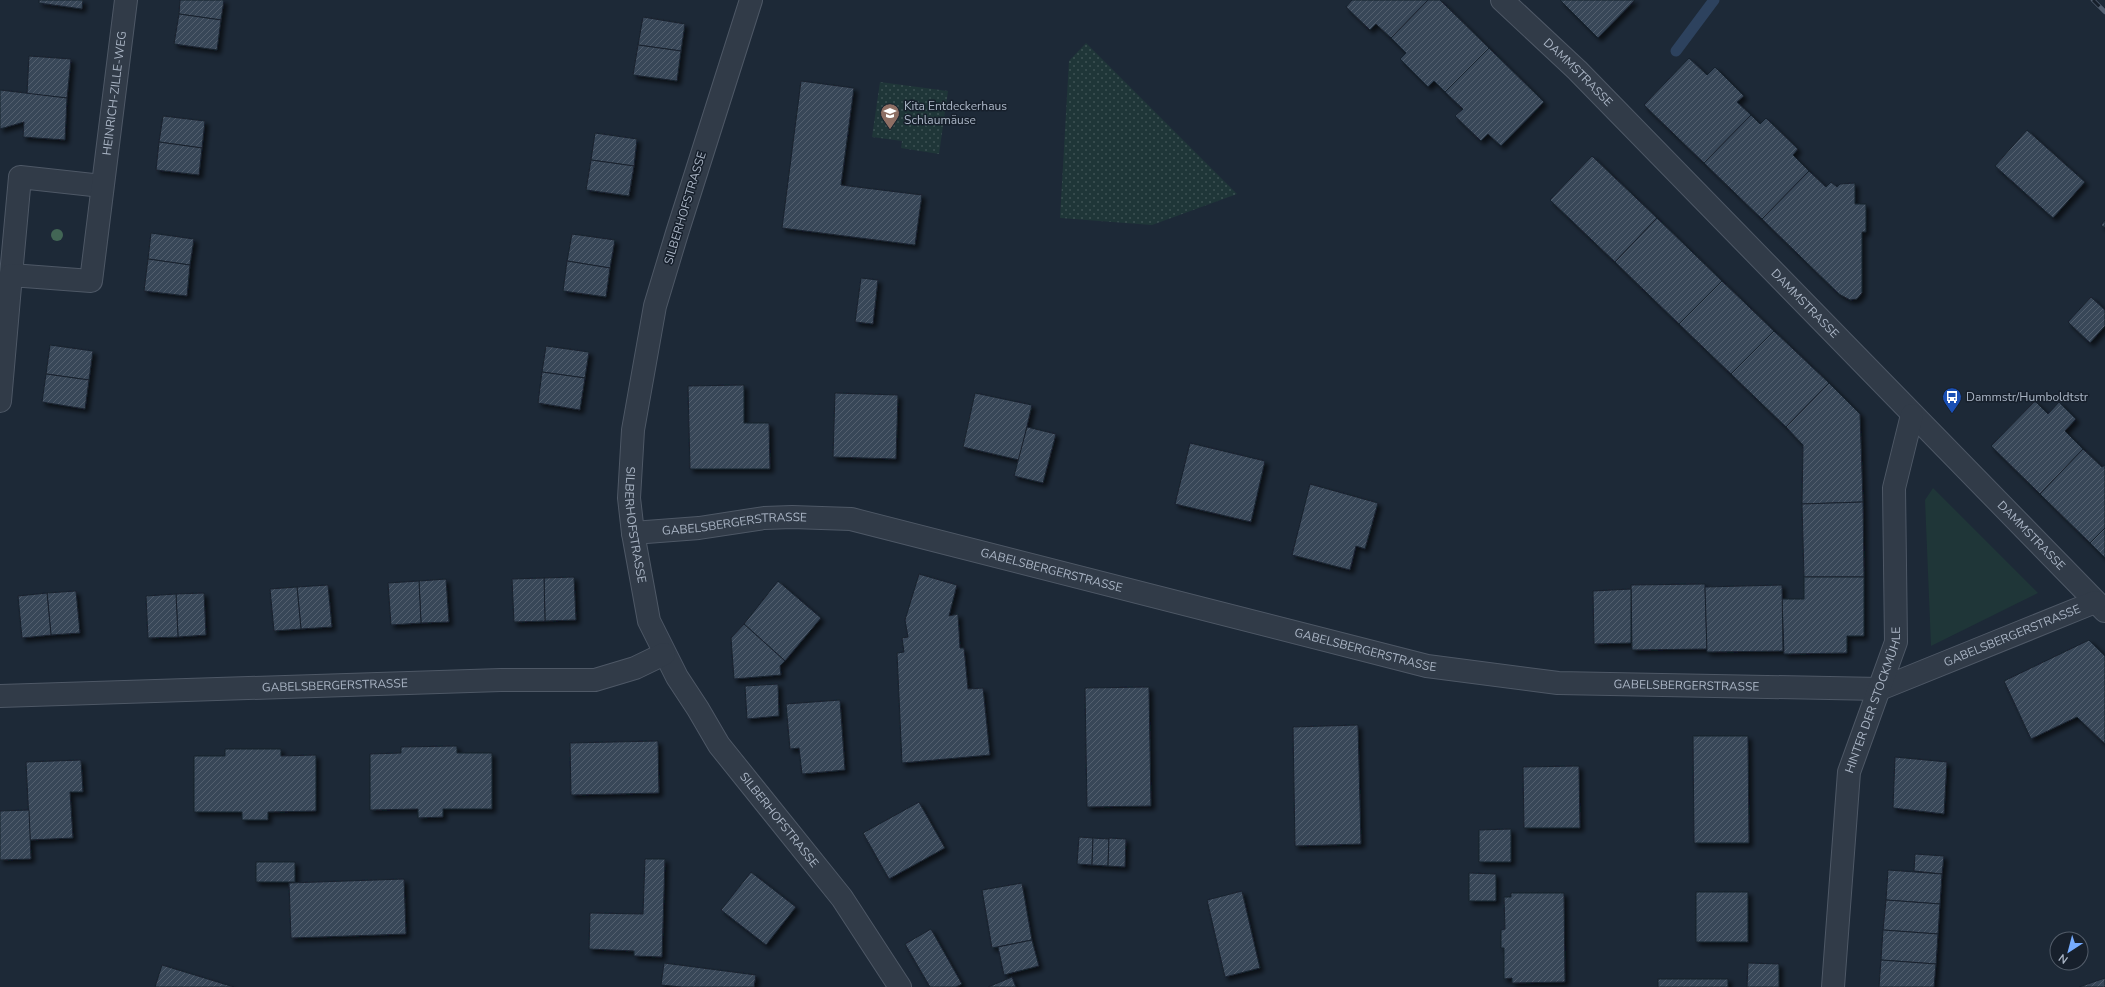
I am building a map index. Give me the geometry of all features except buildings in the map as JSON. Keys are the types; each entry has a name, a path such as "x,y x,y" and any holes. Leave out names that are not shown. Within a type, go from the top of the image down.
{"street":[{"name":"HEINRICH-ZILLE-WEG","path":"11,275 91,281 126,0"},
{"name":"SILBERHOFSTRASSE","path":"751,0 655,306 633,430 630,498 633,533 649,621 664,654 719,745 842,898 900,987"},
{"name":"DAMMSTRASSE","path":"1502,0 1577,70 2100,606"},
{"path":"0,401 20,177 102,186"},
{"name":"HINTER DER STOCKMÜHLE","path":"1833,987 1849,772 1896,642 1894,488 1912,415"},
{"name":"GABELSBERGERSTRASSE","path":"633,533 699,528 764,518 792,517 851,519 1427,666 1558,683 1880,689 2100,606"},
{"name":"GABELSBERGERSTRASSE","path":"0,696 494,680 595,680 630,670 664,654"}],"green space":[{"path":"1086,43 1237,194 1152,225 1060,218 1069,61"},
{"path":"880,82 948,91 939,154 901,148 902,141 872,137"},
{"path":"1933,488 2038,593 1931,646 1925,500"}],"waterway":[{"path":"1676,51 1714,0"}],"railway":[{"path":"2093,0 2105,12"}],"place":[{"name":"Kita Entdeckerhaus Schlaumäuse","path":"890,130"},
{"name":"Dammstr/Humboldtstr","path":"1952,414"}]}
